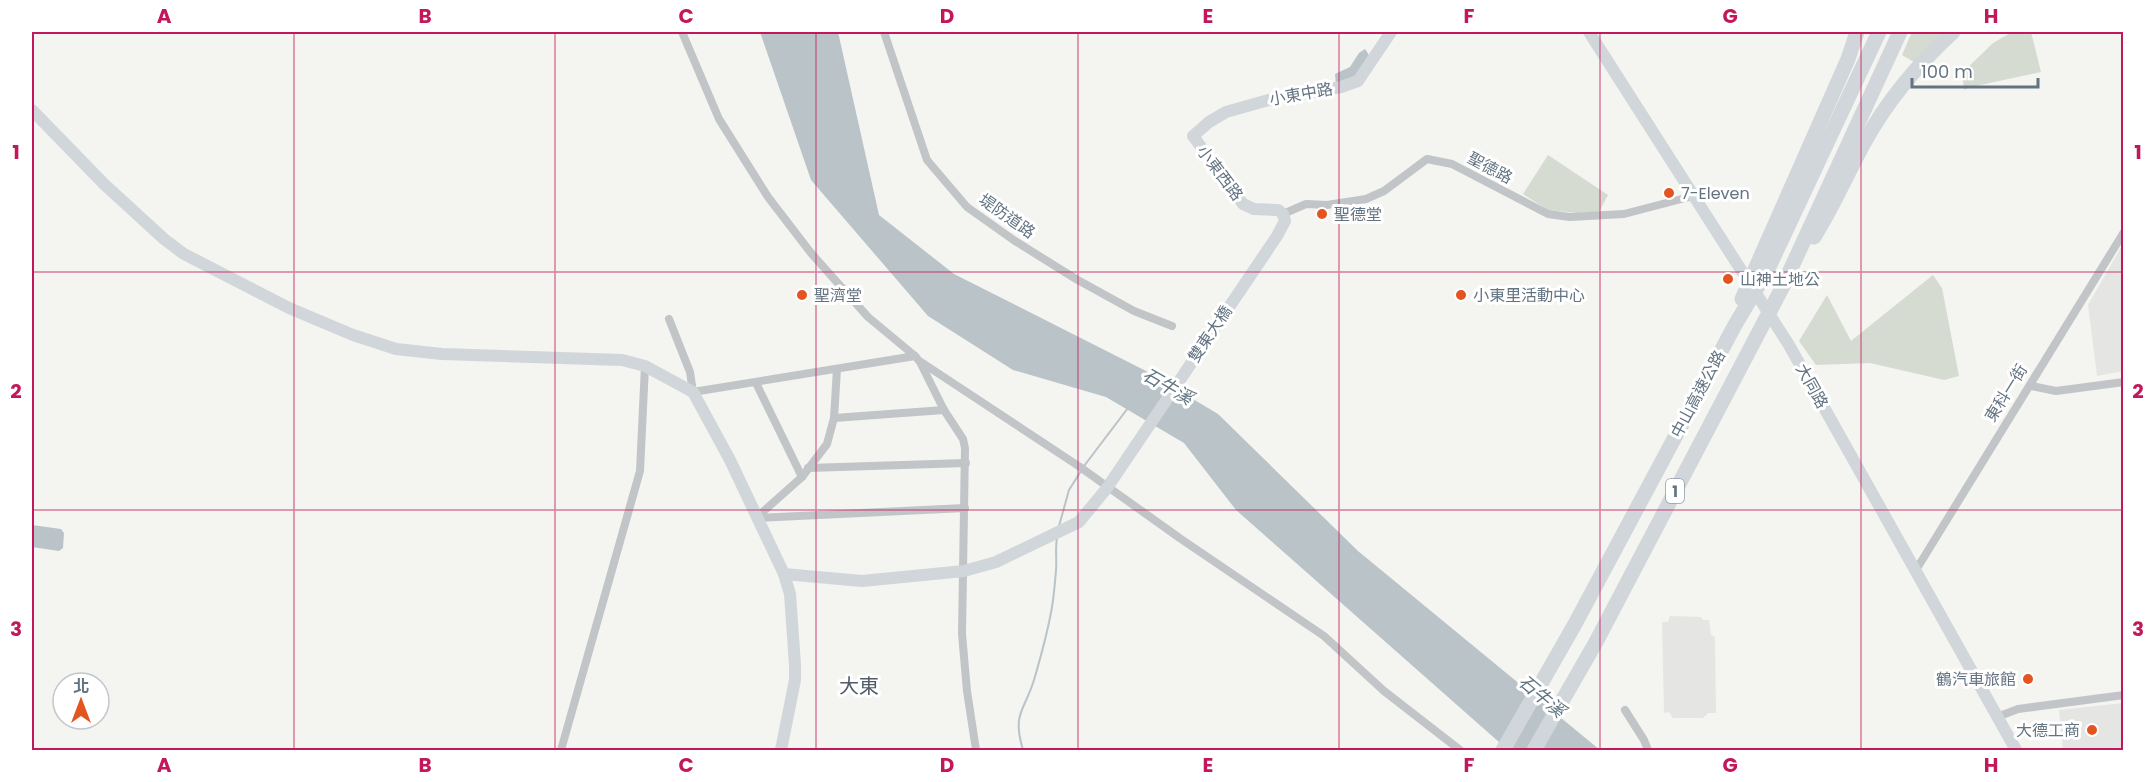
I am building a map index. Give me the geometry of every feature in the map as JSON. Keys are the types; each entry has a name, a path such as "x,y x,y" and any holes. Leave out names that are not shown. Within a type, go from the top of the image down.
{"highway":[{"path":"1735,325 1744,292 1858,32"},
{"name":"中山高速公路","path":"1503,750 1575,624 1735,325 1767,272 1879,32"},
{"name":"中山高速公路","path":"1534,750 1596,642 1782,288 1900,32"},
{"path":"1782,288 1832,208 1864,142 1896,94 1921,62 1953,32"}],"street":[{"path":"682,32 719,118 768,197 811,253 868,317 918,359 1324,636 1384,691 1460,750"},
{"name":"堤防道路","path":"884,32 927,160 967,207 1015,241 1076,279 1134,311 1172,326"},
{"name":"小東中路","path":"1193,136 1209,122 1226,112 1272,99 1341,87 1358,81 1391,32"},
{"name":"大同路","path":"1589,32 1789,345 2016,750"},
{"path":"32,110 145,224 184,254 289,308 353,335 396,349 622,360 645,366 693,392 837,369 918,359"},
{"name":"小東西路","path":"1193,136 1243,204 1254,209 1278,210 1283,214"},
{"name":"聖德路","path":"1283,214 1306,204 1327,205 1366,199 1384,190 1427,159 1452,164 1548,214 1570,217 1624,214 1693,196"},
{"name":"雙東大橋","path":"784,574 862,581 964,571 996,562 1079,522 1107,488 1254,270 1282,227 1283,214"},
{"name":"東科一街","path":"1916,570 2124,232"},
{"path":"669,319 690,372 693,392 730,460 784,574 790,594 795,680 781,750"},
{"path":"918,359 944,410 963,439 966,463 962,634 967,691 976,750"},
{"path":"561,750 640,471 645,366"},
{"path":"757,518 802,477 827,444 834,418 837,369"},
{"path":"2031,386 2056,391 2124,382"},
{"path":"756,383 802,477"},
{"path":"834,418 944,410"},
{"path":"808,468 966,463"},
{"path":"757,518 965,508"},
{"path":"1997,717 2018,709 2124,695"},
{"path":"1625,710 1648,750"}],"shaded area":[{"path":"1912,32 1943,32 1914,62 1902,55"},
{"path":"2012,32 2031,32 2041,72 1964,90 1962,73 1993,43"},
{"path":"1548,155 1608,195 1599,212 1578,213 1548,210 1523,194"},
{"path":"2123,244 2123,371 2097,376 2088,305"},
{"path":"1933,275 1942,288 1959,376 1944,380 1870,363 1816,365 1799,341 1827,295 1851,341"},
{"path":"1670,616 1701,617 1703,620 1709,620 1711,635 1715,637 1716,713 1708,713 1703,718 1673,718 1669,712 1664,713 1662,622 1668,622"},
{"name":"大德工商","path":"2123,703 2123,750 2063,750 2059,710"}],"water":[{"name":"石牛溪","path":"760,32 838,32 879,215 954,274 1146,371 1218,414 1358,551 1600,750 1508,750 1236,510 1184,443 1106,397 1013,370 928,316 811,180"},
{"path":"1365,49 1369,55 1356,75 1336,85 1335,74 1350,67 1359,53"},
{"path":"32,525 61,529 64,533 63,548 59,551 32,547"}],"waterway":[{"path":"1084,466 1128,408"},
{"path":"1059,526 1069,490 1081,471"},
{"path":"1023,750 1019,720 1042,653 1052,607 1057,538"}],"place":[{"name":"7-Eleven","path":"1669,193"},
{"name":"聖德堂","path":"1322,214"},
{"name":"山神土地公","path":"1728,279"},
{"name":"聖濟堂","path":"802,295"},
{"name":"小東里活動中心","path":"1461,295"},
{"name":"鶴汽車旅館","path":"2028,679"},
{"name":"大德工商","path":"2092,730"}],"district":[{"name":"大東","path":"859,686"}]}
